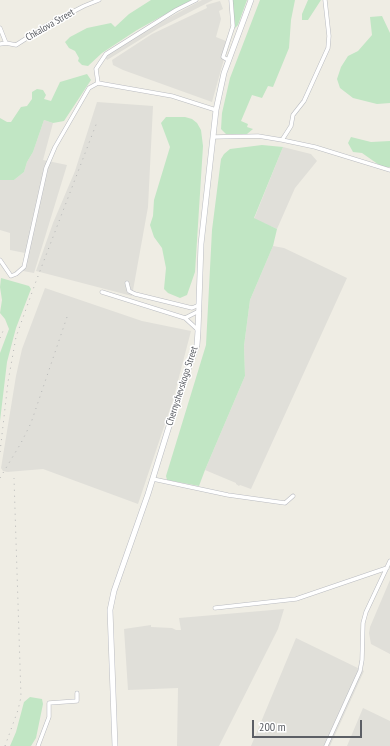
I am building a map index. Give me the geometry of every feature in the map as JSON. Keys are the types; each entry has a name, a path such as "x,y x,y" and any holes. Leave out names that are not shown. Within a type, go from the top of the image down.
{"main road":[{"name":"Chernyshevskogo Street","path":"116,746 110,610 114,590 153,479 179,394 197,345 202,237 216,110 228,60 251,0"}],"street":[{"path":"87,0 89,4"},
{"name":"Chkalova Street","path":"0,44 16,44 47,25 99,0"},
{"path":"98,83 96,70 106,54 176,10 196,0"},
{"path":"228,60 223,57 233,26 231,0"},
{"path":"282,140 290,129 293,115 304,101 328,48 329,36 325,0"},
{"path":"0,28 6,43"},
{"path":"0,260 11,276 16,274 24,267 46,168 54,147 89,88 98,83 172,96 216,110"},
{"path":"213,137 258,136 282,140 327,150 390,170"},
{"path":"127,283 129,291 135,294 192,308 199,308"},
{"path":"102,292 185,318 198,331"},
{"path":"185,318 199,308"},
{"path":"153,479 228,495 285,503 293,496"},
{"path":"326,746 360,672 362,660 363,623 366,612 390,562"},
{"path":"215,608 296,599 387,568"},
{"path":"38,746 49,716 49,703 77,700 77,693"}],"shaded area":[{"path":"202,0 213,0 159,28 107,60 105,57 157,24"},
{"path":"220,1 223,9 219,11 221,19 216,37 226,41 221,58 224,59 212,102 113,65 112,60 152,34 207,8 206,5"},
{"path":"97,102 153,106 148,207 132,296 36,271 53,223 75,171"},
{"path":"44,120 53,123 43,160 67,165 34,273 23,271 25,253 10,250 10,233 0,230 0,180 14,180 24,172 27,162 33,152"},
{"path":"283,147 311,154 317,161 295,188 277,229 254,219"},
{"path":"273,246 284,248 347,278 251,489 240,485 239,486 236,483 205,470 245,376 244,346 250,300"},
{"path":"45,288 142,321 191,331 173,400 138,504 43,469 7,472 3,471 1,468 16,376 22,349"},
{"path":"390,580 390,654 371,644 369,633 370,627"},
{"path":"284,609 278,629 219,746 177,746 178,688 128,690 124,629 151,625 151,627 181,630 179,618"},
{"path":"296,638 364,671 330,746 251,746"},
{"path":"363,708 390,721 390,746 347,746"}],"green space":[{"path":"151,0 196,0 173,10 137,30 102,53 88,66 82,65 78,61 79,58 75,51 69,48 65,42 70,37 87,28 111,23 115,27 129,14"},
{"path":"231,0 247,0 238,25 235,28 233,26"},
{"path":"260,0 295,0 291,20 289,48 273,87 268,86 262,98 252,95 241,121 248,124 247,127 253,129 247,134 226,134 221,129 222,113 230,78"},
{"path":"308,0 321,0 308,20 302,20 302,14"},
{"path":"382,16 390,33 390,103 377,104 353,98 340,88 337,79 341,67 348,56 358,51 372,35 370,17"},
{"path":"87,74 91,80 64,121 53,123 44,120 33,152 27,162 24,172 14,180 0,180 0,118 7,122 11,122 21,107 27,106 32,99 32,92 37,89 43,90 46,95 44,99 51,101 60,82"},
{"path":"166,117 185,117 192,119 197,123 201,130 203,146 195,272 187,295 180,298 168,293 164,289 166,268 162,248 154,237 150,225 153,216 154,200 170,147 161,123"},
{"path":"351,137 371,142 390,141 390,167 382,167 362,153 353,152 348,143"},
{"path":"262,145 283,147 254,218 277,229 273,246 250,300 244,346 245,376 199,486 167,480 166,476 206,345 212,230 221,159 230,149"},
{"path":"1,278 29,286 31,289 16,328 7,362 0,421 0,353 9,329 5,319 0,313 2,300 0,287"},
{"path":"30,697 42,699 43,704 36,738 31,746 10,746 16,732 24,702"}],"railway":[{"path":"0,452 8,382 16,337 97,122"},
{"path":"0,478 31,423 67,317"},
{"path":"0,338 3,331"},
{"path":"5,746 21,697 14,478"}]}
